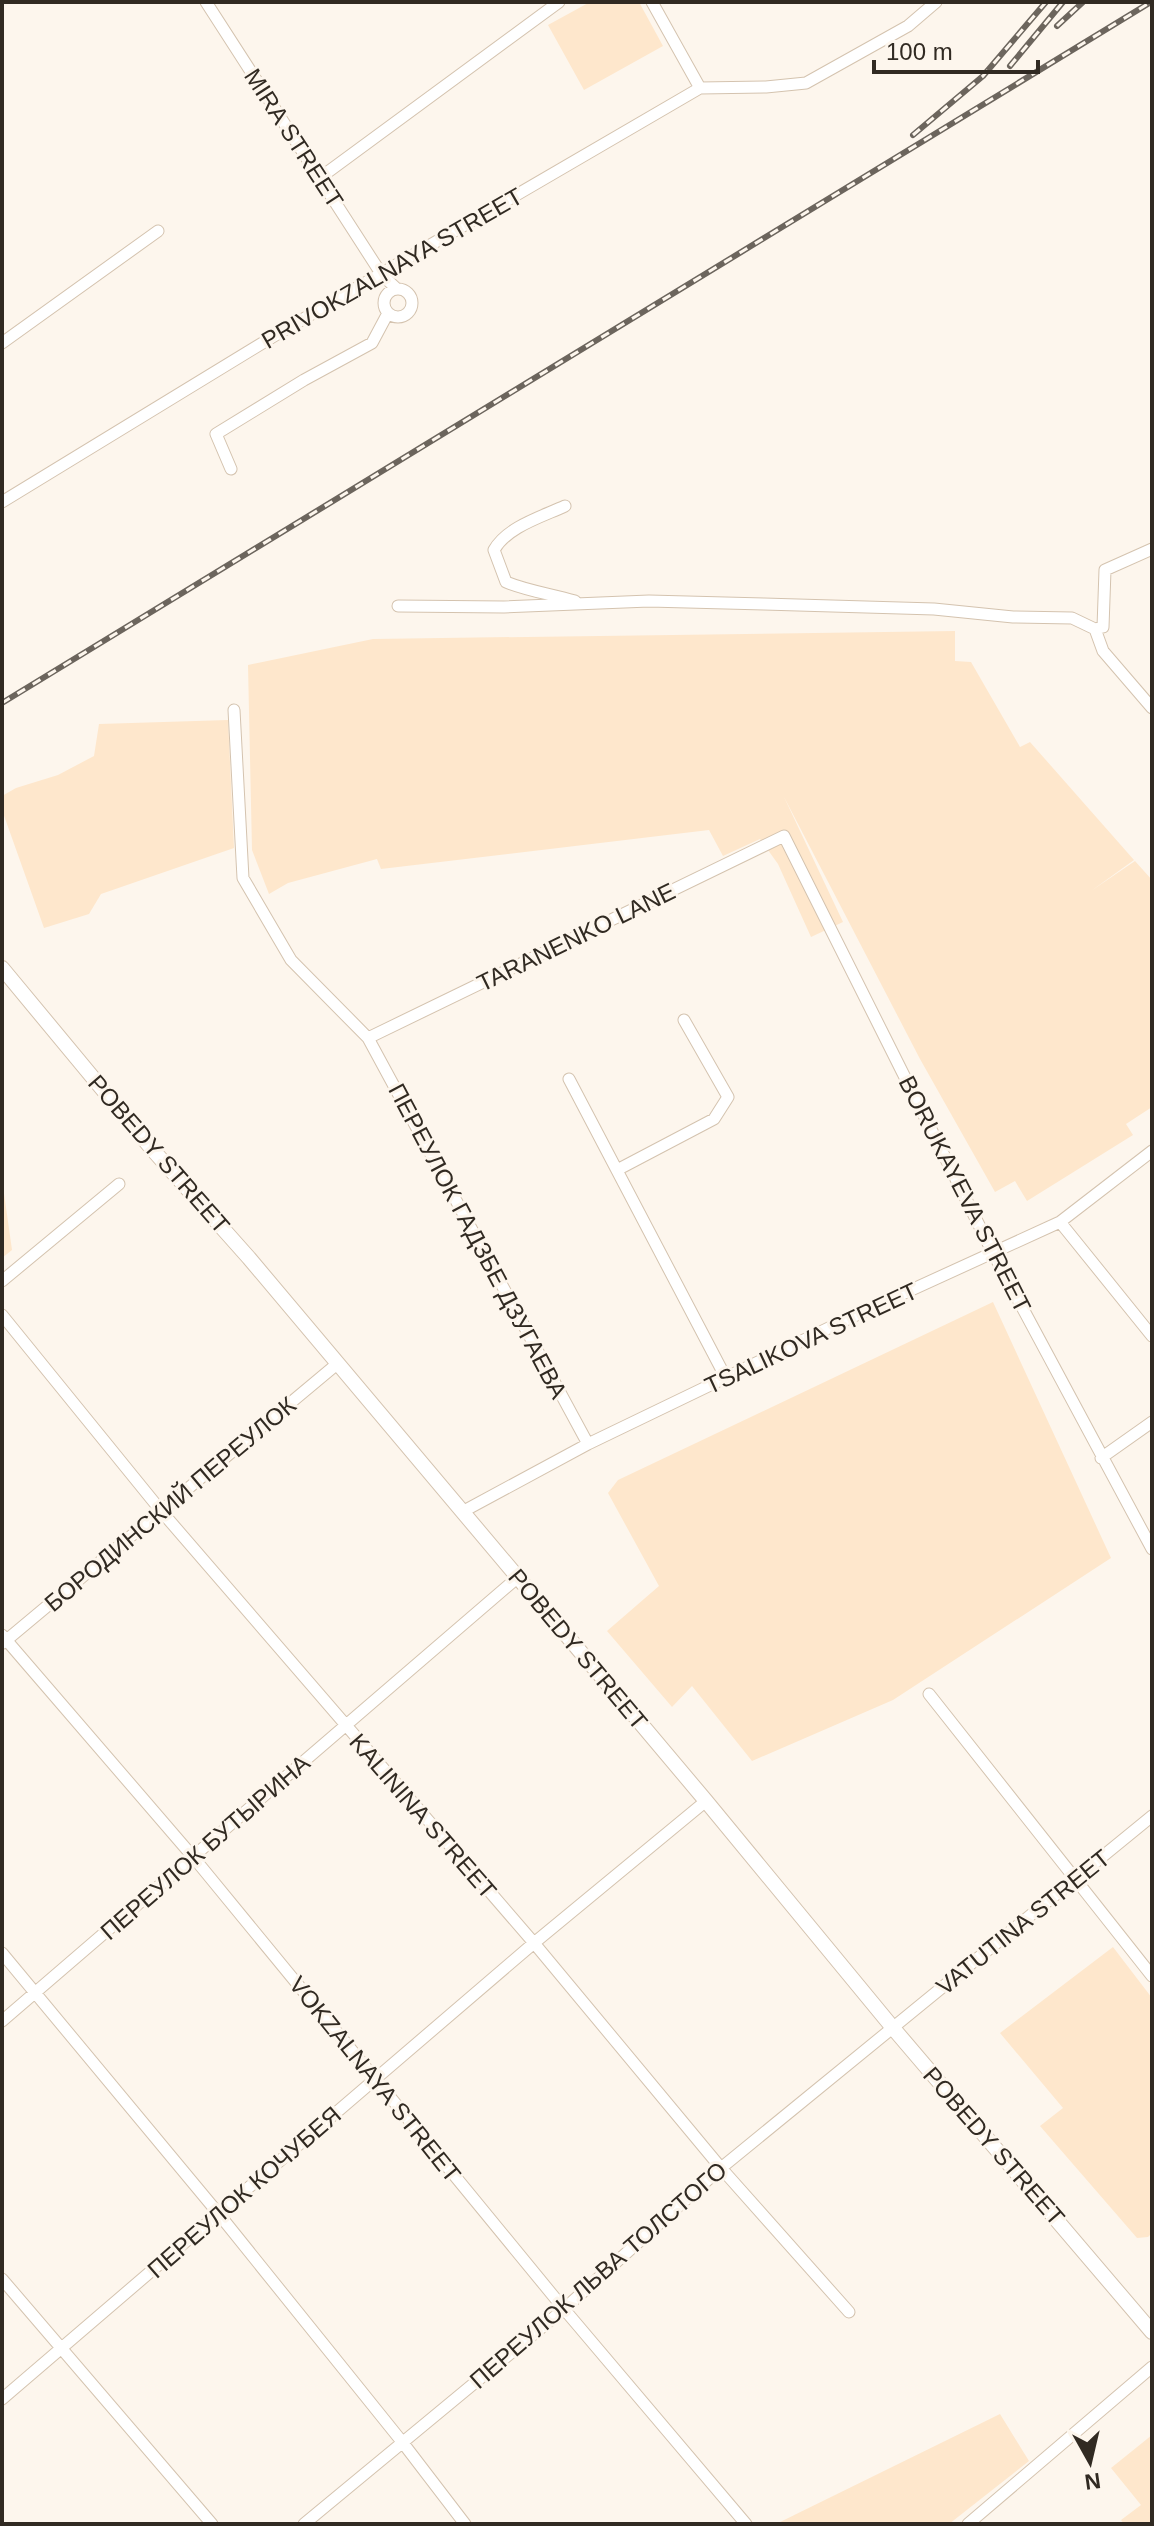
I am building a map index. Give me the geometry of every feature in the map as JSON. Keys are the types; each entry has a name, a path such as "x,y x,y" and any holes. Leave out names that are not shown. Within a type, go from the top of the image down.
{"main road":[{"name":"POBEDY STREET","path":"2,968 1152,2332"}],"street":[{"name":"MIRA STREET","path":"206,2 392,292"},
{"path":"321,177 559,2"},
{"path":"652,2 700,88 806,83 908,26 936,2"},
{"name":"PRIVOKZALNAYA STREET","path":"2,502 274,336 700,88"},
{"path":"2,343 158,231"},
{"path":"231,469 216,434 372,343 389,318 407,314 412,306 408,293 392,292 384,303 389,318"},
{"path":"565,506 500,540 494,550 506,582 528,591 549,593 584,604"},
{"path":"398,606 504,607 649,601 934,609 1013,617 1072,618 1095,629 1103,627 1105,570 1152,549"},
{"path":"1095,629 1103,651 1152,708"},
{"name":"ПЕРЕУЛОК ГАДЗБЕ ДЗУГАЕВА","path":"234,710 243,878 291,960 368,1038 588,1444"},
{"name":"TARANENKO LANE","path":"368,1038 784,836"},
{"name":"BORUKAYEVA STREET","path":"784,836 993,1253 1152,1549"},
{"path":"617,1170 714,1119 728,1097 684,1020"},
{"path":"569,1079 726,1378"},
{"name":"TSALIKOVA STREET","path":"462,1512 588,1444 1060,1222 1152,1151"},
{"path":"2,1281 119,1184"},
{"path":"1060,1222 1152,1336"},
{"name":"KALININA STREET","path":"2,1315 162,1512 534,1943 721,2168 849,2312"},
{"name":"БОРОДИНСКИЙ ПЕРЕУЛОК","path":"3,1639 162,1512 337,1364"},
{"path":"1101,1458 1152,1422"},
{"name":"ПЕРЕУЛОК БУТЫРИНА","path":"2,2021 517,1578"},
{"name":"VOKZALNAYA STREET","path":"3,1639 194,1858 564,2309 746,2524"},
{"path":"929,1694 1152,1976"},
{"name":"ПЕРЕУЛОК КОЧУБЕЯ","path":"2,2399 534,1943 706,1801"},
{"name":"VATUTINA STREET","path":"893,2028 1152,1816"},
{"path":"2,1953 218,2213 465,2524"},
{"name":"ПЕРЕУЛОК ЛЬВА ТОЛСТОГО","path":"304,2524 564,2309 721,2168 893,2028"},
{"path":"2,2279 212,2524"},
{"path":"968,2524 1152,2367"}],"shaded area":[{"path":"590,2 639,2 663,46 584,90 548,25"},
{"path":"955,631 955,661 971,662 1020,747 1030,742 1134,860 1091,891 1135,861 1152,880 1152,1107 1126,1124 1133,1135 1027,1201 1015,1181 995,1192 920,1059 784,797 843,922 811,937 778,864 760,839 723,856 709,830 381,869 377,859 288,883 269,894 252,850 248,665 373,639"},
{"path":"228,720 234,848 101,894 89,914 44,928 2,810 2,796 16,788 58,775 94,756 99,724"},
{"path":"2,1179 12,1250 2,1258"},
{"path":"993,1302 1111,1558 893,1700 752,1761 692,1686 672,1707 607,1631 659,1586 608,1493 618,1480"},
{"path":"1113,1947 1152,1998 1152,2233 1148,2237 1137,2238 1040,2126 1063,2108 1000,2033"},
{"path":"1000,2414 1029,2461 949,2524 776,2524"},
{"path":"1152,2435 1152,2524 1124,2524 1121,2520 1141,2505 1111,2468"}],"railway":[{"path":"913,135 983,76 1046,2"},
{"path":"1010,66 1063,2"},
{"path":"1057,26 1083,2"},
{"path":"2,703 1151,2"}]}
